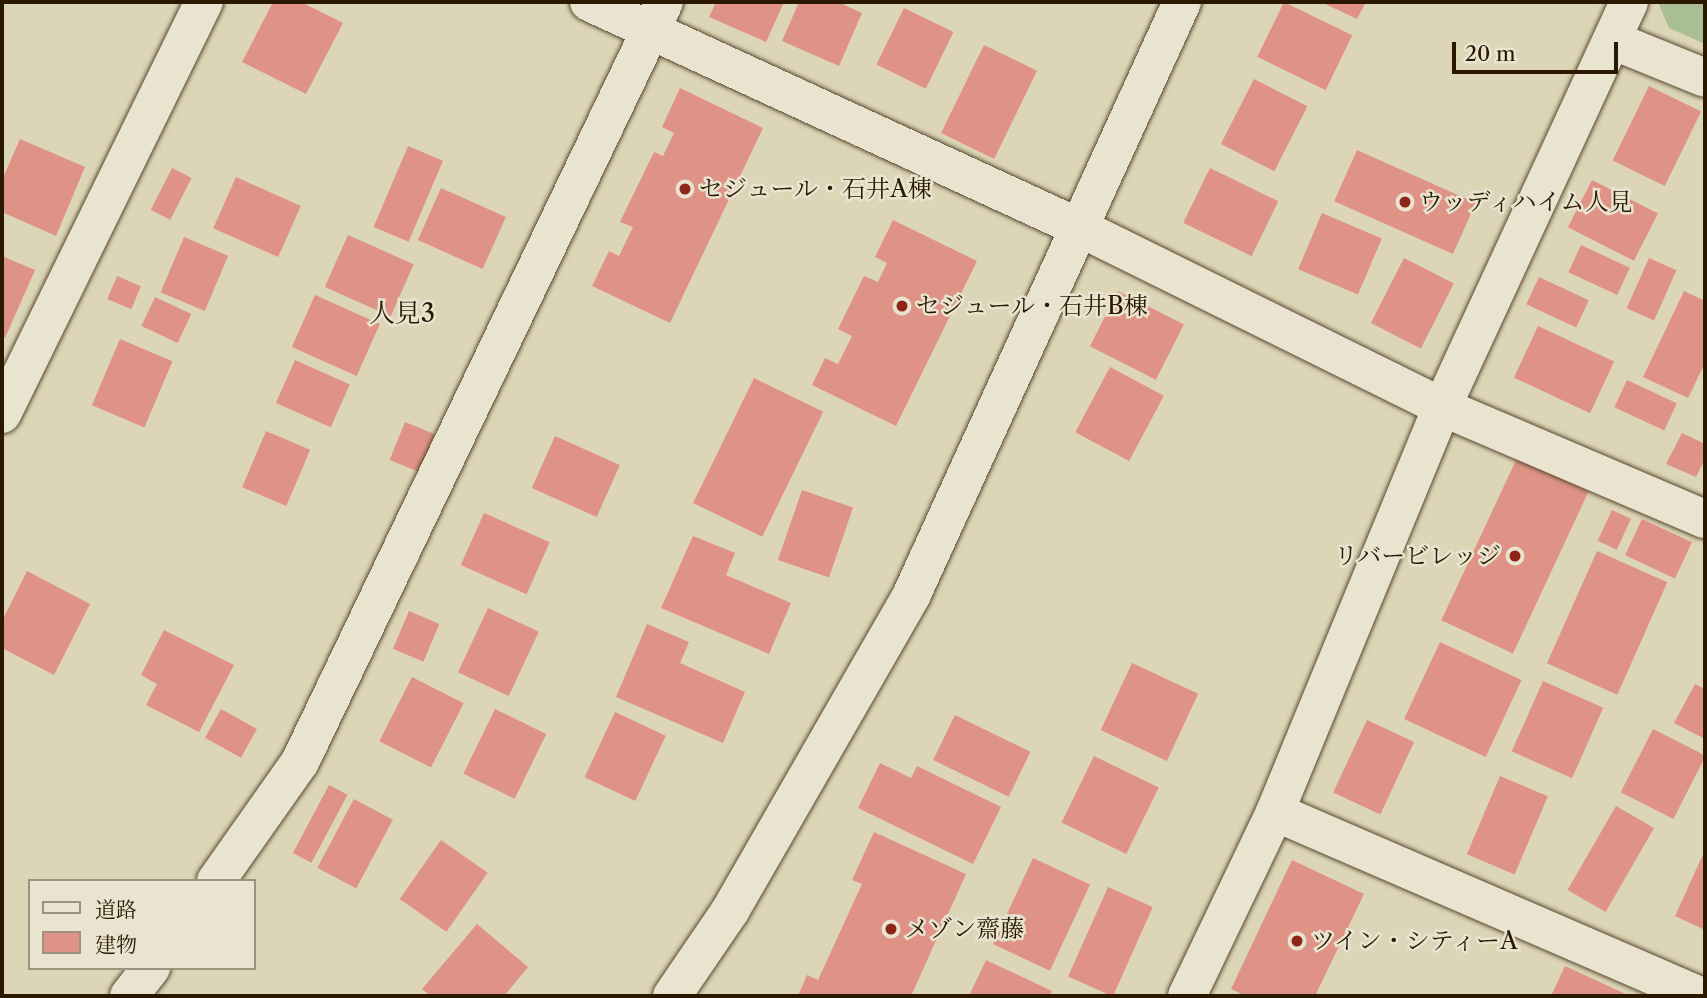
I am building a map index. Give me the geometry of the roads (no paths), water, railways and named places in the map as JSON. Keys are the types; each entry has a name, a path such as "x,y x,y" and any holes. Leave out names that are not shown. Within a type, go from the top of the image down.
{"street":[{"path":"2,414 204,2"},
{"path":"589,2 658,17 1443,407 1705,519"},
{"path":"672,996 736,900 912,594 1077,227 1182,2"},
{"path":"1187,996 1275,812 1443,407 1629,2"},
{"path":"217,879 300,762 658,17"},
{"path":"1612,40 1705,79"},
{"path":"1275,812 1700,996"},
{"path":"130,996 150,970"}],"place":[{"name":"セジュール・石井A棟","path":"685,189"},
{"name":"ウッディハイム人見","path":"1405,202"},
{"name":"セジュール・石井B棟","path":"902,306"},
{"name":"リバービレッジ","path":"1515,556"},
{"name":"メゾン齋藤","path":"891,929"},
{"name":"ツイン・シティーA","path":"1297,941"}],"district":[{"name":"人見3","path":"402,314"}]}
